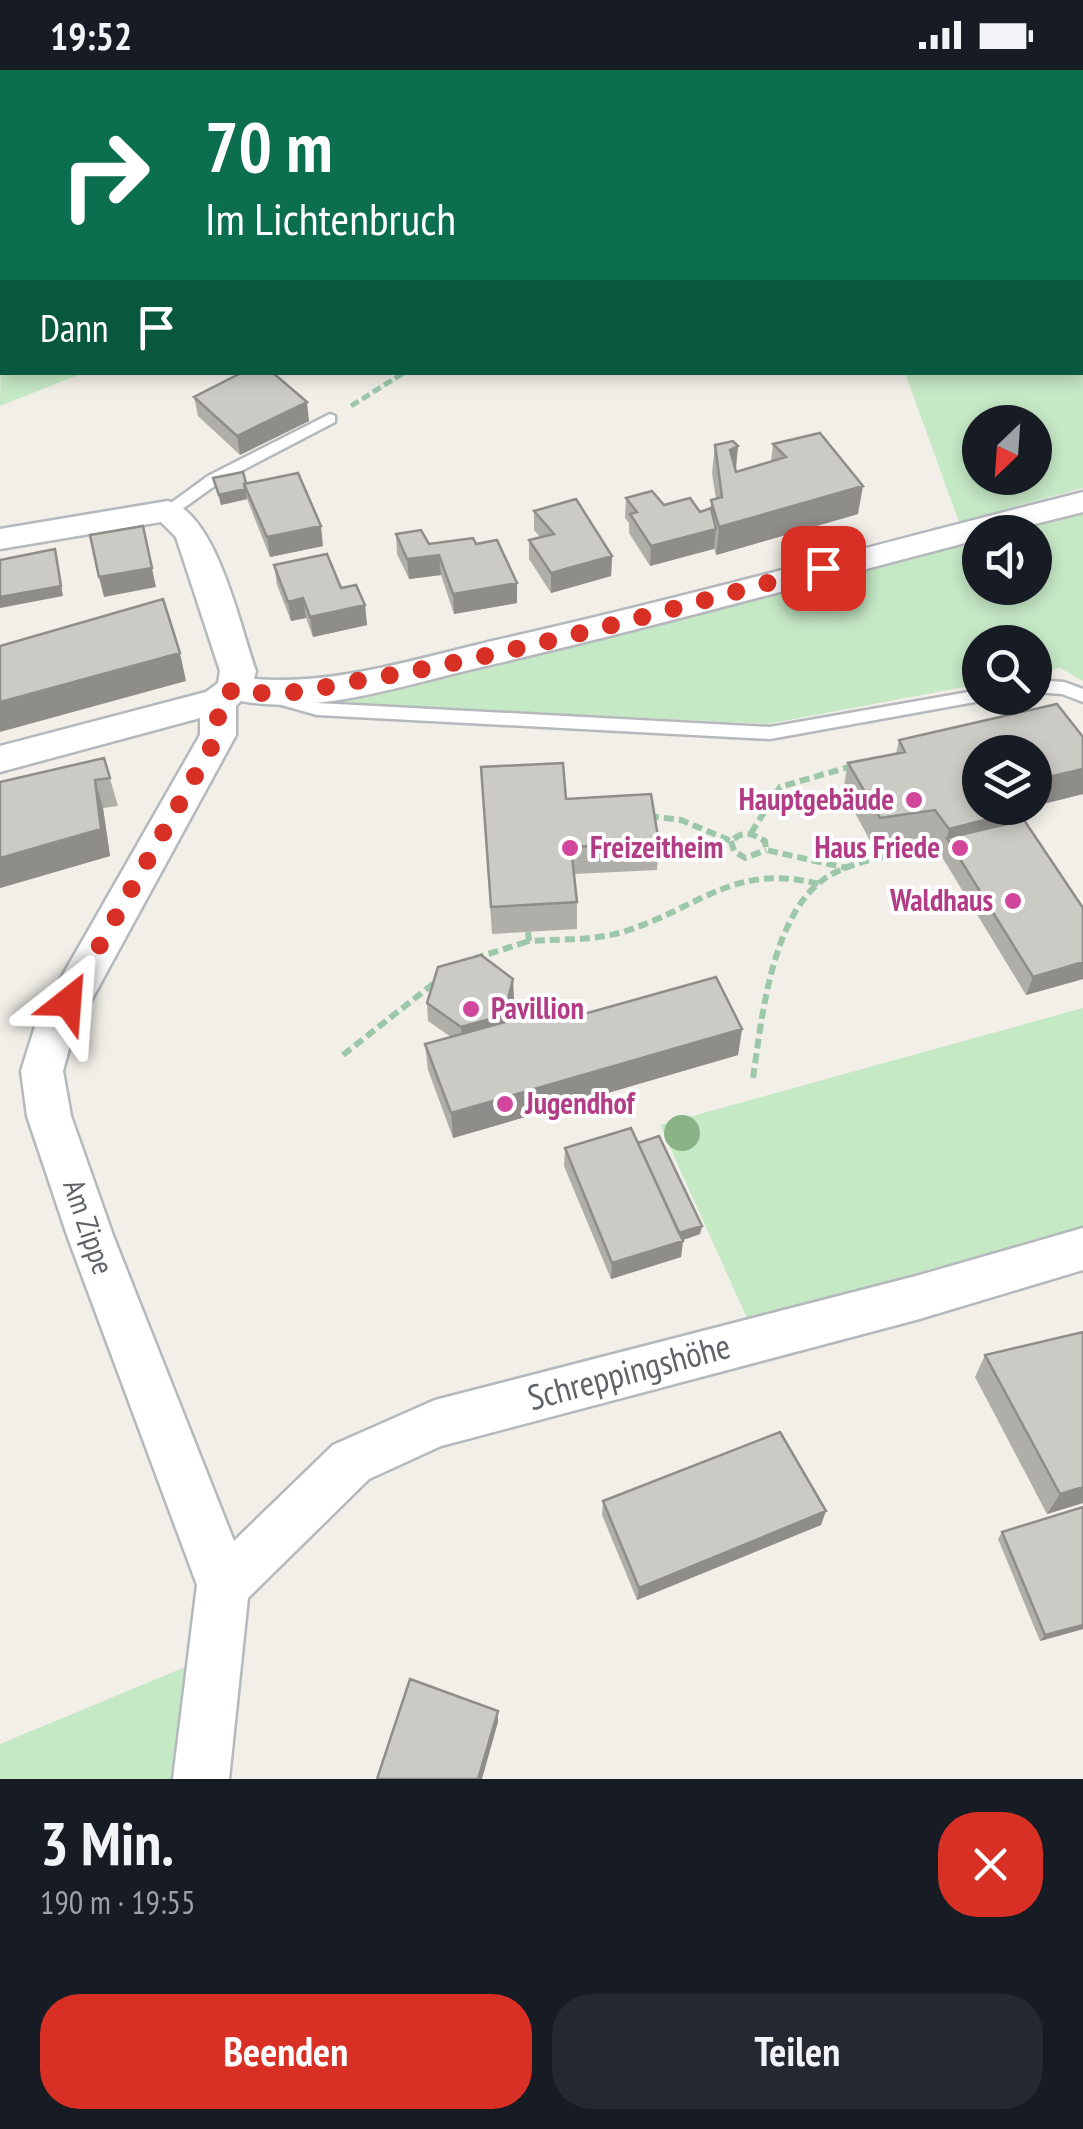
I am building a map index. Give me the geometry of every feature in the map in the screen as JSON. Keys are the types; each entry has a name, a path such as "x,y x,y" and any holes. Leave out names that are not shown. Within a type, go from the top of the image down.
{"street":[{"path":"0,759 226,695 270,696 544,642 1083,502"},
{"path":"0,539 168,511"},
{"name":"Am Zippe","path":"168,511 191,533 238,671 226,695 218,735 52,1032 42,1071 49,1116 91,1238 223,1585 200,1779"},
{"name":"Schreppingshöhe","path":"223,1585 351,1462 435,1424 916,1298 1083,1249"}],"lane":[{"path":"168,511 214,479 330,419"},
{"path":"1052,687 1083,696"},
{"path":"270,696 317,709 770,733 962,699"}],"path":[{"path":"330,419 400,375"},
{"path":"751,832 780,787 860,764"},
{"path":"641,816 681,820 731,841"},
{"path":"731,841 739,834 751,832 765,842 766,850"},
{"path":"731,841 734,851 746,858 752,876"},
{"path":"752,1078 767,982 796,916 819,884 848,869 937,847"},
{"path":"746,858 766,850 827,860 848,869"},
{"path":"343,1055 467,958 529,937 626,932 752,876 792,874 819,884"}],"green space":[{"path":"1,375 78,375 0,406"},
{"path":"906,375 1083,375 1083,488 985,515 962,515 959,522"},
{"path":"1083,511 1083,681 1060,668 1052,670 1052,625 962,625 962,687 767,724 321,702 962,543 962,605 1052,605 1052,519"},
{"path":"1083,1008 1083,1235 751,1327 660,1125"},
{"path":"190,1665 180,1779 0,1779 0,1744"}],"building":[{"path":"237,375 276,375 307,402 237,436 194,397"},
{"path":"820,433 863,486 719,527 711,500 722,497 715,445 733,441 738,446 730,450 736,472 786,457 773,444"},
{"path":"243,472 245,489 219,495 213,478"},
{"path":"298,473 321,526 267,537 244,484"},
{"path":"652,491 664,505 690,498 700,512 711,508 716,529 651,546 630,514 637,512 626,498"},
{"path":"576,499 612,556 551,573 529,540 554,534 534,511"},
{"path":"143,526 152,568 99,577 90,535"},
{"path":"421,530 429,544 473,538 476,544 497,540 517,583 453,594 439,555 407,559 396,534"},
{"path":"55,549 61,586 0,597 0,560"},
{"path":"327,554 341,588 356,585 365,605 310,617 303,598 288,602 274,565"},
{"path":"163,599 180,653 0,702 0,646"},
{"path":"1057,704 1083,737 1083,769 1052,776 1052,735 962,735 965,825 949,829 935,810 880,818 848,763 905,752 899,740 1009,715 1052,715 1052,705"},
{"path":"104,758 110,778 95,780 101,829 0,858 0,782"},
{"name":"Freizeitheim","path":"563,763 566,799 651,794 659,843 571,847 577,902 491,907 481,767"},
{"name":"Waldhaus","path":"1003,825 1027,825 1083,908 1083,962 1033,977 947,838"},
{"name":"Pavillion","path":"481,955 513,979 504,1015 461,1027 427,1003 438,967"},
{"path":"716,977 742,1029 451,1113 425,1044 579,1002 584,1014"},
{"path":"631,1128 683,1241 612,1263 565,1148"},
{"path":"659,1136 702,1226 679,1233 638,1143"},
{"path":"1083,1332 1083,1487 1060,1494 985,1355"},
{"path":"780,1432 826,1511 639,1588 603,1501"},
{"path":"1083,1507 1083,1625 1045,1635 1002,1532"},
{"path":"410,1679 498,1711 478,1779 377,1779"}],"place":[{"name":"Hauptgebäude","path":"914,800"},
{"name":"Freizeitheim","path":"570,848"},
{"name":"Haus Friede","path":"960,848"},
{"name":"Waldhaus","path":"1013,901"},
{"name":"Pavillion","path":"471,1009"},
{"name":"Jugendhof","path":"505,1104"}],"route":[{"path":"68,1002 218,735 218,701 235,688 270,696 397,674 544,642 823,568"}]}
